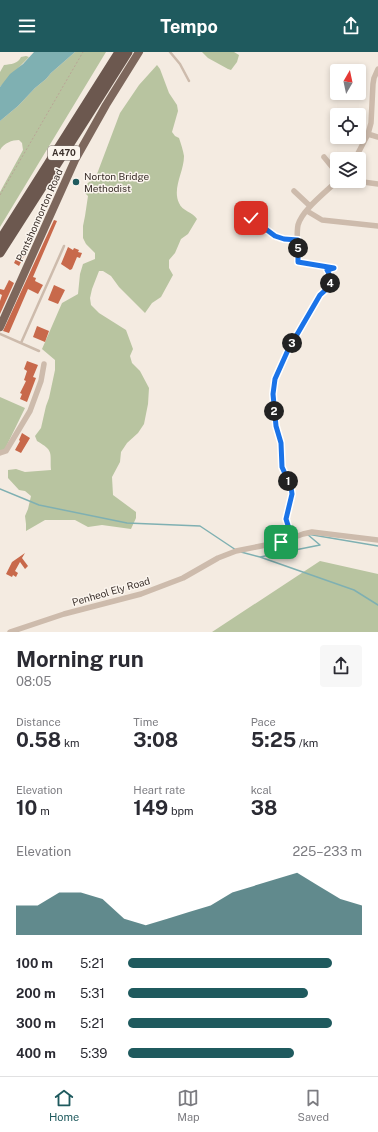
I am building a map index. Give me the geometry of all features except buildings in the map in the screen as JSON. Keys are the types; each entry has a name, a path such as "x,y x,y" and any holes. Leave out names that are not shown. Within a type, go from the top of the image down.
{"highway":[{"name":"A470","path":"0,240 119,52"},
{"name":"A470","path":"0,253 128,52"}],"main road":[{"name":"Pontshonnorton Road","path":"1,324 75,160 106,105 139,52"}],"street":[{"path":"359,152 368,134 371,123 375,100 374,78 378,69"},
{"path":"368,134 378,137"},
{"path":"324,157 330,164"},
{"path":"366,182 378,184"},
{"path":"330,188 309,209 299,222 298,262 334,268"},
{"path":"294,191 309,209 322,220 378,226"},
{"path":"251,227 253,220 275,236 284,239 298,240"},
{"path":"0,453 6,451 30,411 41,381 44,364"},
{"name":"Penheol Ely Road","path":"10,632 64,614 141,594 183,578 218,558 236,551 281,542 312,532 378,540"}],"lane":[{"path":"170,52 180,64 189,81"},
{"path":"21,343 64,246"},
{"path":"0,334 39,351"}],"path":[{"path":"0,195 83,52"},
{"path":"292,538 286,519 292,494 291,487 282,467 281,443 276,426 273,394 275,379 288,350 320,295 330,286 330,276 327,270 334,268"}],"green space":[{"path":"75,52 106,52 0,227 0,192 23,150 22,143 19,140 8,142 0,150 0,121"},
{"path":"202,52 234,52 239,55 237,62 231,70 208,58"},
{"path":"21,57 29,57 0,87 0,72 4,65 14,63"},
{"path":"157,65 169,93 177,105 178,111 172,132 179,138 184,156 177,197 180,206 197,219 188,234 181,239 175,253 169,260 169,268 173,275 161,297 152,303 145,313 119,287 111,276 103,271 99,271 90,298 91,305 99,313 126,330 133,349 130,356 132,363 140,371 149,388 148,404 144,424 121,452 120,462 112,477 113,495 136,512 136,518 131,529 102,525 88,527 75,520 45,520 26,531 25,516 31,496 25,491 19,490 8,478 8,470 16,469 25,472 51,470 50,452 46,447 37,441 35,436 41,428 55,370 55,360 42,349 62,303 78,294 80,274 83,264 95,259 95,253 86,244 83,238 83,226 88,196 84,192 86,185 97,174 120,113 139,85"},
{"path":"0,397 25,408 5,449 0,452"},
{"path":"320,561 378,574 378,632 212,632"}],"water":[{"path":"34,52 75,52 0,121 0,87 10,74 23,64"}],"waterway":[{"path":"0,489 39,505 127,523 200,526 236,550"},
{"path":"241,552 260,557 320,545 307,534 378,546"},
{"path":"260,557 354,590 378,605"}],"place":[{"name":"Norton Bridge Methodist","path":"76,182"}],"route":[{"path":"251,218 275,236 284,239 298,240 298,262 334,268 327,270 330,276 330,286 320,295 312,307 288,350 275,379 273,394 276,426 281,443 282,467 291,487 292,494 286,519 292,538 281,542"}]}
